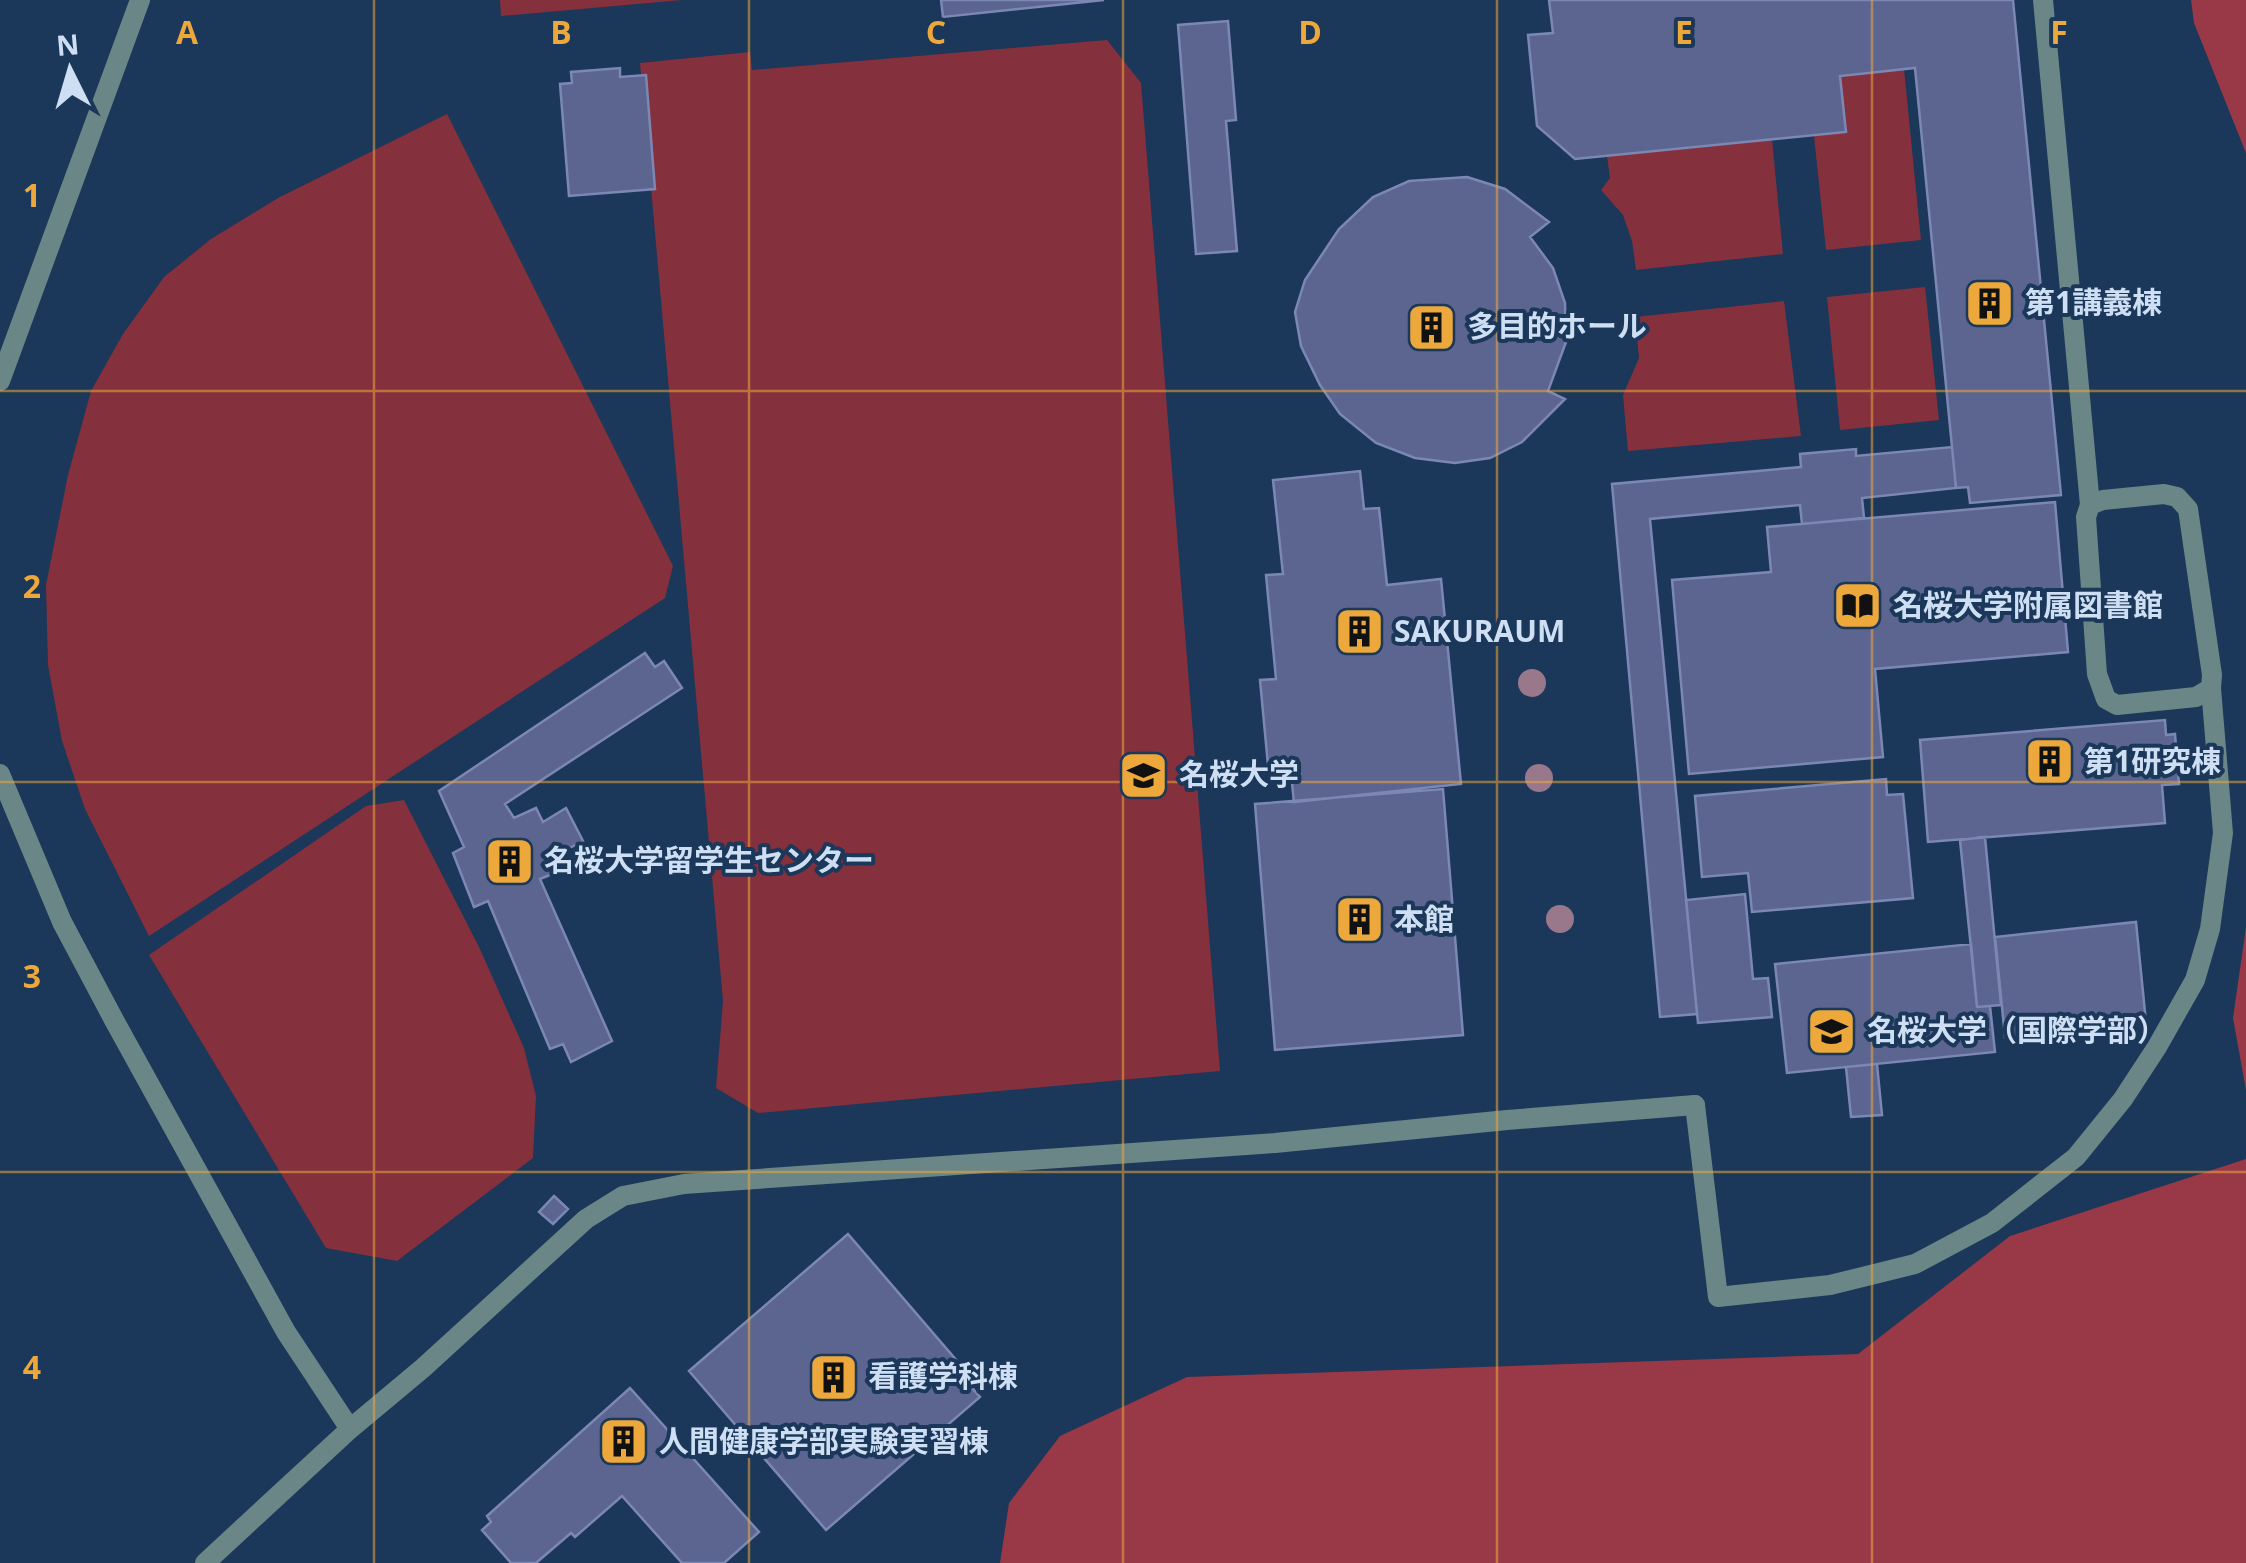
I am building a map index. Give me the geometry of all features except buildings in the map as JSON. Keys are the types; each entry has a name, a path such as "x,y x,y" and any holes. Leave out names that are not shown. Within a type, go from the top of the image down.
{"street":[{"path":"0,381 140,0"},
{"path":"2043,0 2090,505 2086,517 2096,674 2106,700 2117,705 2196,697 2210,688"},
{"path":"205,1563 586,1219 623,1196 684,1184 1275,1143 1695,1105 1718,1297 1830,1284 1916,1264 1992,1222 2076,1158 2122,1099 2195,980 2210,929 2223,833 2212,675 2188,509 2176,497 2164,494 2102,500 2090,505"},
{"path":"0,774 62,922 286,1332 350,1429"}],"shaded area":[{"path":"500,0 682,0 501,16"},
{"path":"2191,0 2246,0 2246,153 2194,23"},
{"path":"1107,40 1141,83 1220,1071 758,1113 716,1088 723,1001 640,63 750,52 752,70"},
{"path":"1904,69 1921,240 1826,250 1814,136 1846,132 1840,76"},
{"path":"447,114 673,566 665,598 149,936 85,809 62,741 48,665 46,585 68,475 91,391 123,334 164,277 211,239 278,198"},
{"path":"1772,139 1783,254 1636,270 1623,215 1601,190 1610,178 1607,156"},
{"path":"1925,287 1939,420 1840,430 1827,297"},
{"path":"1784,301 1801,436 1628,451 1623,395 1639,358 1635,317"},
{"path":"404,800 479,947 524,1048 536,1096 533,1158 397,1261 326,1248 149,955 366,806"},
{"path":"2246,927 2246,1090 2233,1018"},
{"path":"2246,1159 2246,1563 1000,1563 1009,1503 1060,1436 1187,1377 1858,1354 2010,1236"}],"place":[{"name":"第1講義棟","path":"1990,303"},
{"name":"多目的ホール","path":"1432,327"},
{"name":"名桜大学附属図書館","path":"1858,606"},
{"name":"SAKURAUM","path":"1359,632"},
{"name":"第1研究棟","path":"2049,762"},
{"name":"名桜大学","path":"1144,775"},
{"name":"名桜大学留学生センター","path":"509,861"},
{"name":"本館","path":"1359,920"},
{"name":"名桜大学（国際学部）","path":"1832,1031"},
{"name":"看護学科棟","path":"833,1377"},
{"name":"人間健康学部実験実習棟","path":"624,1442"}]}
